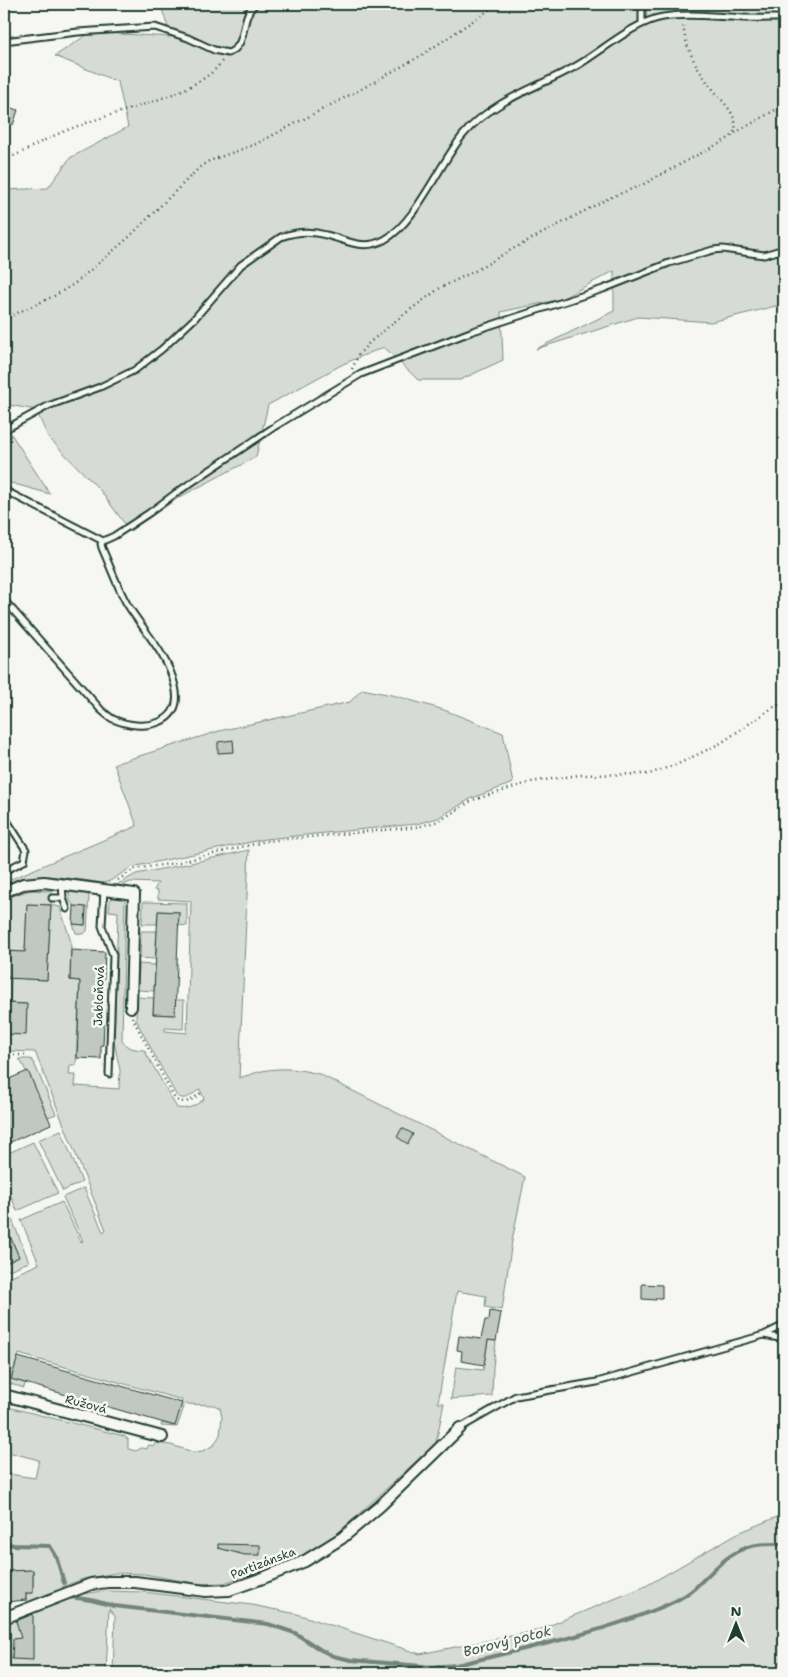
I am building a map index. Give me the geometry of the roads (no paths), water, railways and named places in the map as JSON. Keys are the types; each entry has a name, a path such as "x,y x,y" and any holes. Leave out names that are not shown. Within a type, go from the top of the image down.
{"street":[{"path":"4,892 23,884 44,882 134,894 131,1007"},
{"name":"Ružová","path":"4,1395 162,1437"},
{"name":"Partizánska","path":"4,1618 92,1584 135,1582 206,1591 229,1590 296,1565 342,1538 380,1506 460,1428"}],"lane":[{"path":"4,41 78,32 155,27 188,38 223,53 234,52 242,36 248,13 255,4"},
{"path":"642,4 642,24"},
{"path":"4,430 48,406 100,387 135,370 162,349 194,319 241,265 281,236 315,233 364,246 384,240 398,229 414,210 463,135 478,120 511,99 578,65 642,24 654,18 682,14 742,18 784,18"},
{"path":"103,541 114,536 244,447 350,380 473,331 603,289 669,263 713,250 723,249 764,255 784,250"},
{"path":"4,490 103,541"},
{"path":"4,600 108,716 120,722 142,726 164,721 174,710 175,685 160,652 126,602 102,548 101,544 103,541"},
{"path":"4,816 26,850 24,861 4,871"},
{"path":"62,884 63,898 67,909"},
{"name":"Jabloňová","path":"104,890 102,926 113,955 109,1074"},
{"path":"52,898 63,898"},
{"path":"460,1428 516,1396 597,1382 764,1335 784,1325"},
{"path":"764,1335 784,1339"}],"waterway":[{"name":"Borový potok","path":"4,1542 13,1545 50,1546 56,1556 64,1583"},
{"name":"Borový potok","path":"70,1597 114,1606 268,1624 295,1633 333,1656 351,1660 433,1667 456,1665 532,1647 583,1634 633,1618 685,1596 714,1569 737,1552 758,1545 784,1544"}]}
